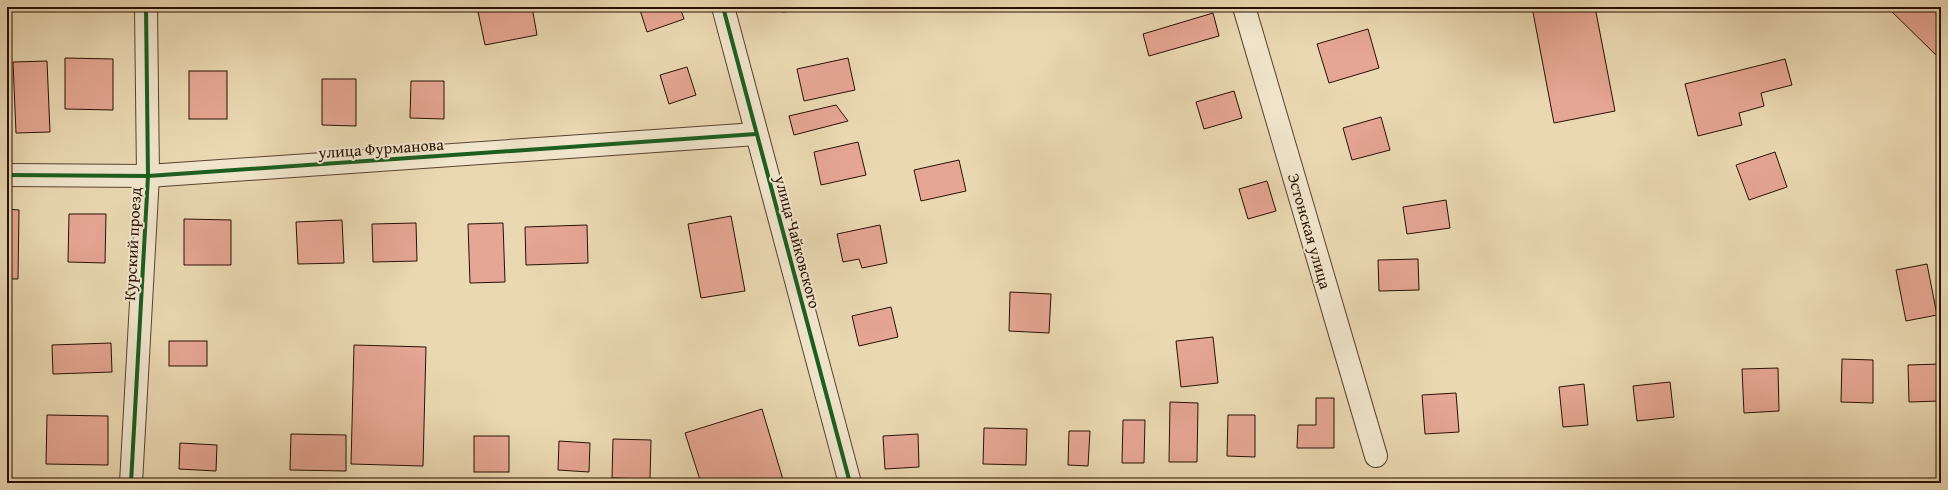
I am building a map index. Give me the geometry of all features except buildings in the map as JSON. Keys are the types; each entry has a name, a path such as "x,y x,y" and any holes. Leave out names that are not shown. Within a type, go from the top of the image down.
{"street":[{"name":"Курский проезд","path":"131,483 148,176 146,7"},
{"name":"улица Чайковского","path":"723,7 850,483"},
{"name":"Эстонская улица","path":"1244,7 1376,456"},
{"name":"улица Фурманова","path":"7,175 148,176 756,134"}],"cycle path":[{"path":"131,483 148,176 146,7"},
{"path":"723,7 850,483"},
{"path":"7,175 148,176 756,134"}]}
